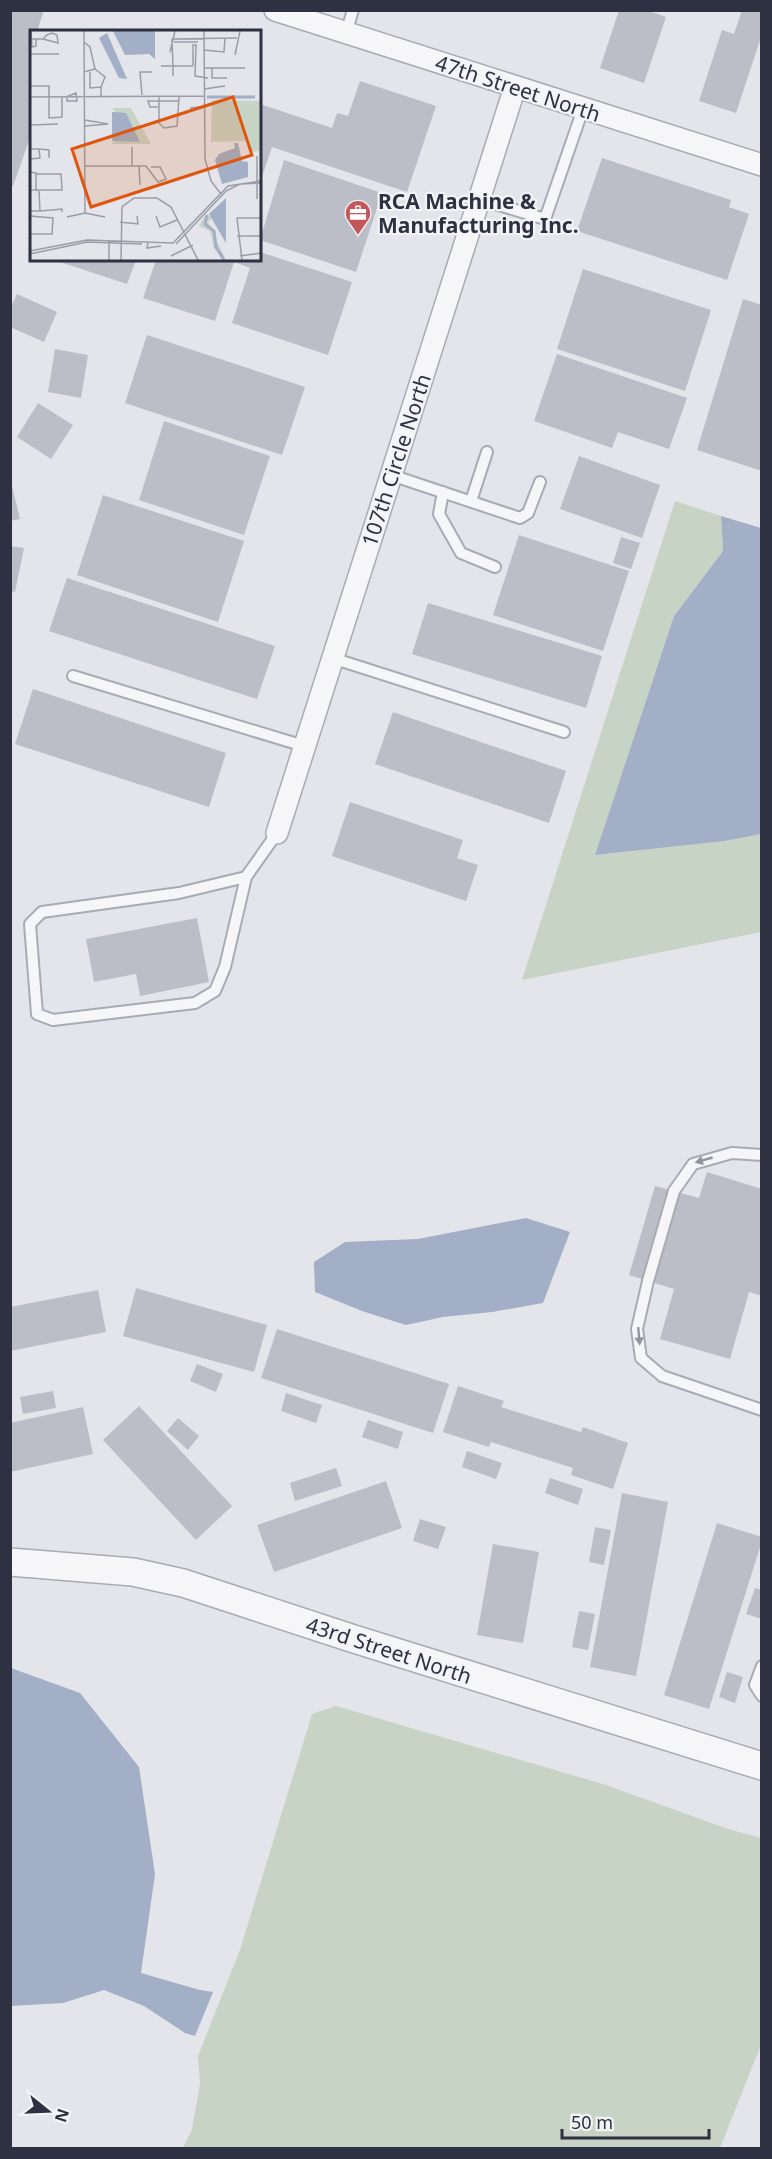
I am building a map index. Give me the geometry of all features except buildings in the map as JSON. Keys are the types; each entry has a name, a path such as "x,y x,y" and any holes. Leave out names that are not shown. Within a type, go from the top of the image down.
{"street":[{"name":"47th Street North","path":"288,13 762,165"},
{"name":"107th Circle North","path":"277,832 515,87"},
{"name":"43rd Street North","path":"10,1562 133,1572 183,1583 354,1639 762,1766"}],"lane":[{"path":"346,33 353,10"},
{"path":"479,199 545,219 583,109"},
{"path":"471,501 487,452"},
{"path":"391,475 520,518 528,513 540,482"},
{"path":"443,492 439,514 460,554 495,567"},
{"path":"332,658 564,732"},
{"path":"73,676 304,746"},
{"path":"246,877 179,893 42,912 30,924 37,1014 53,1020 195,1003 215,991 225,967 246,877 277,832"},
{"path":"762,1155 732,1153 693,1164 674,1191 648,1281 637,1329 641,1358 662,1376 762,1410"},
{"path":"762,1666 755,1685 762,1696"}],"green space":[{"path":"675,501 721,516 723,551 674,616 595,855 725,841 761,834 761,932 522,980"},
{"path":"336,1706 606,1785 728,1829 761,1838 761,2045 720,2148 183,2148 192,2129 200,2084 198,2056 240,1950 312,1714"}],"water":[{"path":"721,516 761,528 761,834 725,841 595,855 674,616 723,551"},
{"path":"526,1218 570,1232 543,1303 492,1312 443,1317 406,1325 362,1311 315,1292 314,1262 345,1242 418,1239"},
{"path":"11,1668 80,1693 139,1767 155,1874 141,1973 213,1992 195,2036 185,2033 144,2006 104,1990 63,2003 11,2006"}],"place":[{"name":"RCA Machine & Manufacturing Inc.","path":"358,236"}]}
